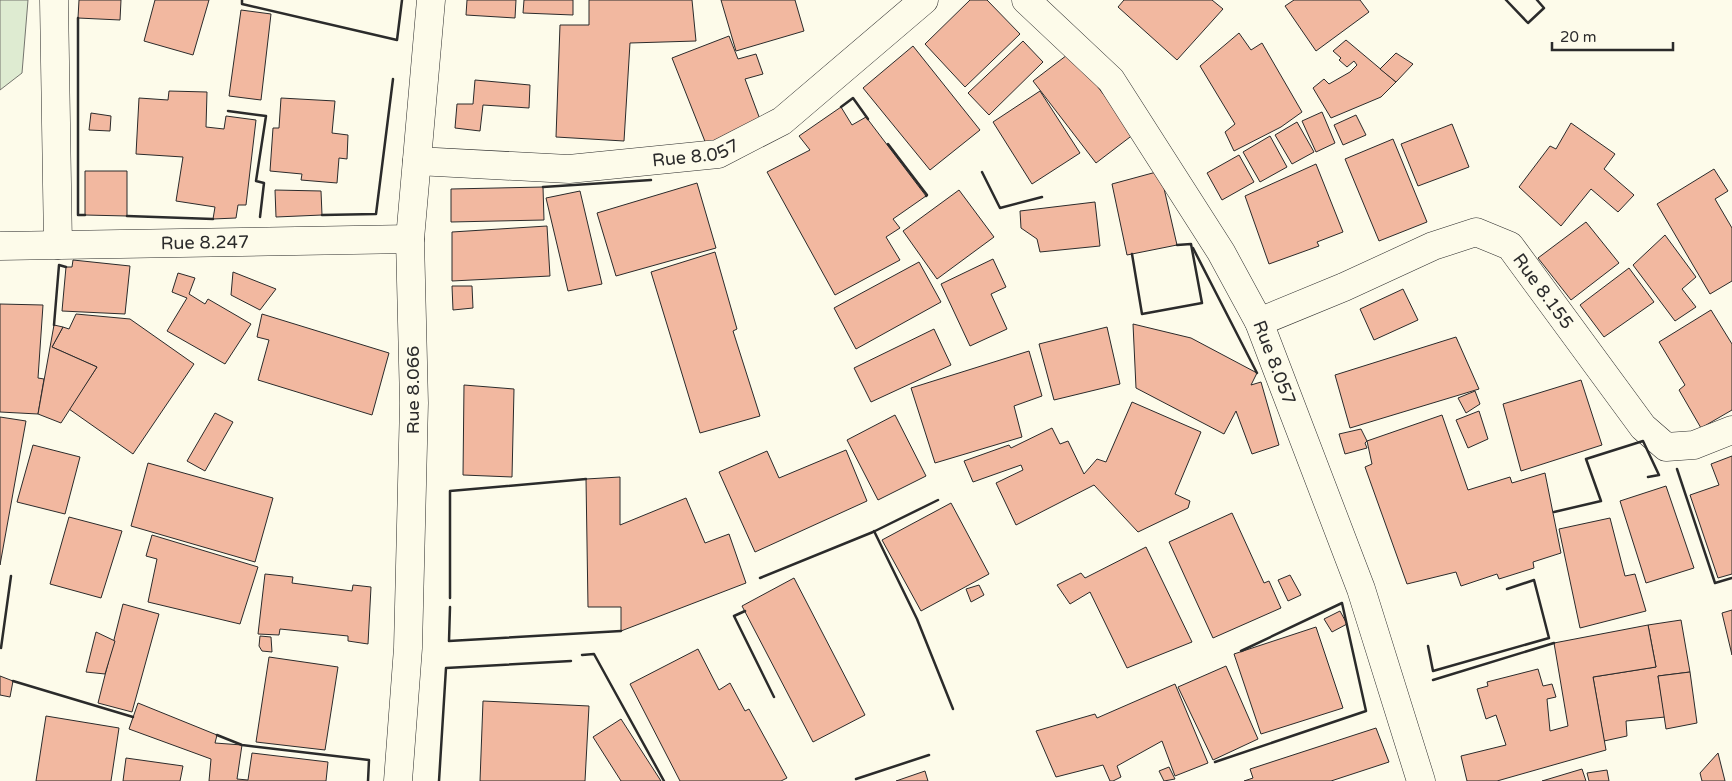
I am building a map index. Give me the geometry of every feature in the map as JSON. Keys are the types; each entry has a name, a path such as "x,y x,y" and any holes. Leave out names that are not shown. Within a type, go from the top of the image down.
{"street":[{"path":"54,0 58,245"},
{"name":"Rue 8.066","path":"398,781 408,648 414,403 410,238 432,0"},
{"name":"Rue 8.057","path":"417,161 569,169 718,154 782,121 924,0"},
{"name":"Rue 8.057","path":"1026,0 1111,80 1221,252 1259,322 1361,589 1421,781"},
{"name":"Rue 8.155","path":"1259,322 1344,287 1433,246 1476,232 1510,246 1643,427 1666,446 1694,445 1732,430"},
{"name":"Rue 8.247","path":"0,246 410,238"}],"green space":[{"path":"0,0 28,0 22,73 0,90"}],"building":[{"path":"79,0 121,0 120,20 78,18"},
{"path":"155,0 209,0 193,55 144,41"},
{"path":"467,0 516,0 515,18 466,15"},
{"path":"524,0 573,0 573,15 523,13"},
{"path":"589,0 692,0 696,41 630,43 624,141 556,137 560,25 589,25"},
{"path":"721,0 795,0 804,31 736,51"},
{"path":"970,0 987,0 1020,34 965,87 925,44"},
{"path":"1124,0 1212,0 1223,9 1177,60 1118,7"},
{"path":"1294,0 1360,0 1369,12 1316,51 1285,6"},
{"path":"241,10 271,14 261,100 229,96"},
{"path":"1239,33 1251,50 1262,43 1302,112 1281,127 1234,151 1225,132 1235,124 1200,66"},
{"path":"729,36 738,59 756,54 763,74 745,79 761,122 706,144 672,58"},
{"path":"1346,40 1396,82 1381,97 1331,118 1313,88 1324,79 1329,84 1350,72 1357,65 1354,61 1347,67 1333,51"},
{"path":"1023,41 1043,62 989,115 968,93"},
{"path":"913,46 980,130 930,170 863,88"},
{"path":"1071,52 1134,134 1096,163 1033,81"},
{"path":"1396,53 1413,64 1396,82 1380,69"},
{"path":"475,80 530,85 529,108 483,105 480,131 455,128 457,104 473,104"},
{"path":"169,91 207,92 206,127 224,129 226,116 256,120 246,205 238,205 236,218 213,219 215,207 176,201 183,157 136,154 139,98 168,100"},
{"path":"1040,91 1080,153 1032,184 993,122"},
{"path":"281,98 335,101 332,133 348,135 347,159 339,158 337,183 301,180 302,174 270,171 273,128 279,128"},
{"path":"841,107 852,125 866,117 926,196 893,219 900,228 886,237 900,260 835,295 767,172 810,150 799,136"},
{"path":"1322,112 1335,143 1316,152 1302,121"},
{"path":"91,113 111,116 110,131 89,130"},
{"path":"1356,115 1366,135 1343,145 1334,125"},
{"path":"1297,122 1314,152 1292,164 1275,135"},
{"path":"1571,123 1615,154 1604,169 1634,195 1618,212 1591,189 1561,226 1519,187 1550,146 1556,149"},
{"path":"1452,124 1469,167 1418,186 1401,144"},
{"path":"1270,136 1287,167 1260,182 1243,152"},
{"path":"1393,139 1427,222 1379,241 1345,159"},
{"path":"1239,155 1254,182 1222,200 1207,173"},
{"path":"1316,164 1343,232 1317,242 1319,246 1269,264 1245,196"},
{"path":"1714,169 1728,191 1715,199 1732,228 1732,281 1710,294 1657,204"},
{"path":"85,171 127,171 127,216 85,215"},
{"path":"1160,171 1177,245 1127,255 1112,184"},
{"path":"697,183 716,248 616,276 597,213"},
{"path":"543,187 544,220 451,222 451,189"},
{"path":"275,190 321,191 322,215 276,217"},
{"path":"959,190 994,237 937,279 903,231"},
{"path":"580,191 602,284 568,291 546,198"},
{"path":"1095,202 1100,246 1040,252 1037,239 1021,228 1020,211"},
{"path":"1586,222 1619,263 1571,300 1538,258"},
{"path":"547,226 550,276 452,281 452,232"},
{"path":"1665,235 1696,277 1682,289 1696,307 1675,321 1633,265"},
{"path":"715,252 737,329 733,331 760,416 700,433 651,272"},
{"path":"993,259 1006,287 991,294 1007,329 970,346 941,284"},
{"path":"73,260 130,266 125,314 62,311 66,267 72,267"},
{"path":"919,262 941,302 856,349 834,308"},
{"path":"1629,268 1654,302 1604,337 1580,305"},
{"path":"233,272 276,289 260,310 231,295"},
{"path":"178,273 195,278 189,294 205,304 208,299 251,324 225,364 167,331 187,298 172,292"},
{"path":"452,286 472,286 473,308 453,310"},
{"path":"1403,289 1418,320 1374,340 1360,309"},
{"path":"0,304 43,305 38,378 44,379 38,414 0,412"},
{"path":"1711,310 1732,344 1732,410 1701,428 1679,390 1685,385 1659,342"},
{"path":"76,314 130,319 194,364 133,454 69,409 97,367 52,347 63,327 69,329"},
{"path":"262,314 389,353 372,415 258,380 269,340 257,337"},
{"path":"1133,324 1191,338 1257,373 1251,385 1261,382 1279,445 1252,454 1236,411 1224,434 1136,388"},
{"path":"54,325 63,327 52,347 97,367 61,423 38,414"},
{"path":"1107,327 1120,384 1054,400 1039,344"},
{"path":"934,329 951,365 871,402 854,368"},
{"path":"1456,337 1479,389 1350,428 1335,375"},
{"path":"1029,351 1042,396 1014,406 1022,437 935,463 911,388"},
{"path":"1581,380 1602,445 1521,471 1503,404"},
{"path":"464,385 514,389 512,477 463,475"},
{"path":"1475,391 1480,404 1466,413 1458,398"},
{"path":"1132,402 1201,432 1175,494 1190,501 1188,508 1138,532 1094,485 1016,525 996,483 1023,470 1021,465 973,482 964,461 1009,445 1011,448 1052,428 1060,444 1068,441 1084,474 1097,459 1106,462"},
{"path":"1479,411 1488,439 1468,448 1456,420"},
{"path":"215,413 233,422 205,471 187,461"},
{"path":"895,415 926,476 878,500 847,440"},
{"path":"1442,415 1468,490 1510,477 1512,483 1545,473 1561,553 1533,562 1534,568 1499,579 1497,574 1461,586 1456,572 1407,584 1365,467 1372,464 1367,441"},
{"path":"0,417 26,421 0,565"},
{"path":"1361,429 1367,441 1365,443 1367,448 1345,454 1339,434"},
{"path":"33,445 80,457 65,514 17,502"},
{"path":"846,450 867,501 755,552 719,472 767,451 779,478"},
{"path":"1732,456 1732,574 1718,578 1690,495 1719,485 1711,464"},
{"path":"148,463 273,498 255,562 131,526"},
{"path":"620,477 620,525 686,498 705,543 729,534 746,583 621,631 621,607 588,607 586,479"},
{"path":"1666,486 1694,568 1646,583 1620,501"},
{"path":"951,503 989,574 921,611 882,540"},
{"path":"1232,513 1264,583 1269,581 1281,608 1213,638 1169,542"},
{"path":"69,517 122,531 101,598 50,584"},
{"path":"1610,518 1625,576 1635,574 1646,611 1580,628 1559,529"},
{"path":"152,535 258,567 240,624 148,602 157,559 146,556"},
{"path":"1146,547 1192,642 1127,668 1090,592 1070,604 1057,585 1081,573 1085,578"},
{"path":"265,574 293,577 292,583 352,591 353,585 371,587 368,644 348,641 348,636 280,629 279,635 258,634"},
{"path":"1290,575 1301,595 1288,601 1278,580"},
{"path":"794,578 865,715 813,742 742,606"},
{"path":"979,585 984,595 971,602 966,589"},
{"path":"123,604 159,614 132,712 98,703"},
{"path":"1732,610 1732,655 1722,613"},
{"path":"1340,611 1347,624 1332,632 1324,619"},
{"path":"1681,620 1690,672 1658,676 1665,717 1626,721 1627,736 1604,741 1593,677 1656,667 1648,625"},
{"path":"1648,625 1656,667 1593,677 1606,750 1497,781 1467,781 1461,756 1506,745 1496,715 1486,719 1477,689 1488,686 1487,682 1538,669 1543,686 1552,684 1556,697 1547,699 1550,731 1568,726 1554,643"},
{"path":"1316,627 1343,708 1261,734 1234,654"},
{"path":"96,632 115,641 105,674 86,672"},
{"path":"260,636 271,637 272,652 262,651 259,646"},
{"path":"698,649 719,690 730,683 745,711 749,709 787,778 781,781 680,781 630,684"},
{"path":"269,657 338,667 325,750 256,742"},
{"path":"1226,666 1258,739 1213,760 1178,687"},
{"path":"1690,672 1697,723 1666,729 1658,676"},
{"path":"0,676 13,681 10,697 0,695"},
{"path":"1175,684 1208,763 1175,776 1162,741 1117,766 1121,777 1113,781 1110,781 1103,765 1056,777 1036,731 1095,714 1097,718"},
{"path":"483,701 589,706 585,781 480,781"},
{"path":"138,703 217,735 215,743 242,745 237,779 248,780 252,753 328,762 326,781 209,781 211,759 129,729"},
{"path":"46,716 119,728 111,781 36,781"},
{"path":"621,719 661,781 621,781 593,737"},
{"path":"1376,728 1389,762 1331,781 1244,781 1253,778 1250,769"},
{"path":"1718,753 1725,781 1702,781 1700,773"},
{"path":"126,758 183,766 180,781 123,781"},
{"path":"1169,767 1175,779 1164,781 1159,771"},
{"path":"1582,769 1586,781 1542,781"},
{"path":"1607,770 1609,781 1589,781 1587,773"},
{"path":"925,771 928,781 896,781"}],"wall":[{"path":"242,0 242,4 397,40 402,0"},
{"path":"1506,0 1528,23 1544,8 1537,0"},
{"path":"78,18 78,215 85,215"},
{"path":"322,215 376,214 393,79"},
{"path":"841,107 853,98 868,119"},
{"path":"228,111 266,116 256,181 264,183 260,217"},
{"path":"888,144 926,196"},
{"path":"982,172 1000,208 1042,197"},
{"path":"543,187 651,180"},
{"path":"127,216 213,219"},
{"path":"1132,254 1142,314 1202,303 1191,244 1177,245"},
{"path":"1193,248 1257,373"},
{"path":"54,325 59,265 66,267"},
{"path":"1554,512 1601,501 1586,459 1643,441 1659,475 1648,477"},
{"path":"1677,469 1715,583 1732,578"},
{"path":"450,598 450,491 586,479"},
{"path":"760,578 873,532 938,500"},
{"path":"874,531 917,619 953,709"},
{"path":"1,648 11,576"},
{"path":"1428,646 1433,671 1549,638 1534,580 1507,589"},
{"path":"1215,762 1366,711 1342,603 1241,651"},
{"path":"450,607 449,641 621,631"},
{"path":"745,611 734,616 774,697"},
{"path":"1433,680 1554,643"},
{"path":"582,655 594,654 664,781"},
{"path":"439,781 446,668 571,661"},
{"path":"13,681 133,717"},
{"path":"217,735 242,745 369,760 368,781"},
{"path":"856,779 929,755"}]}
